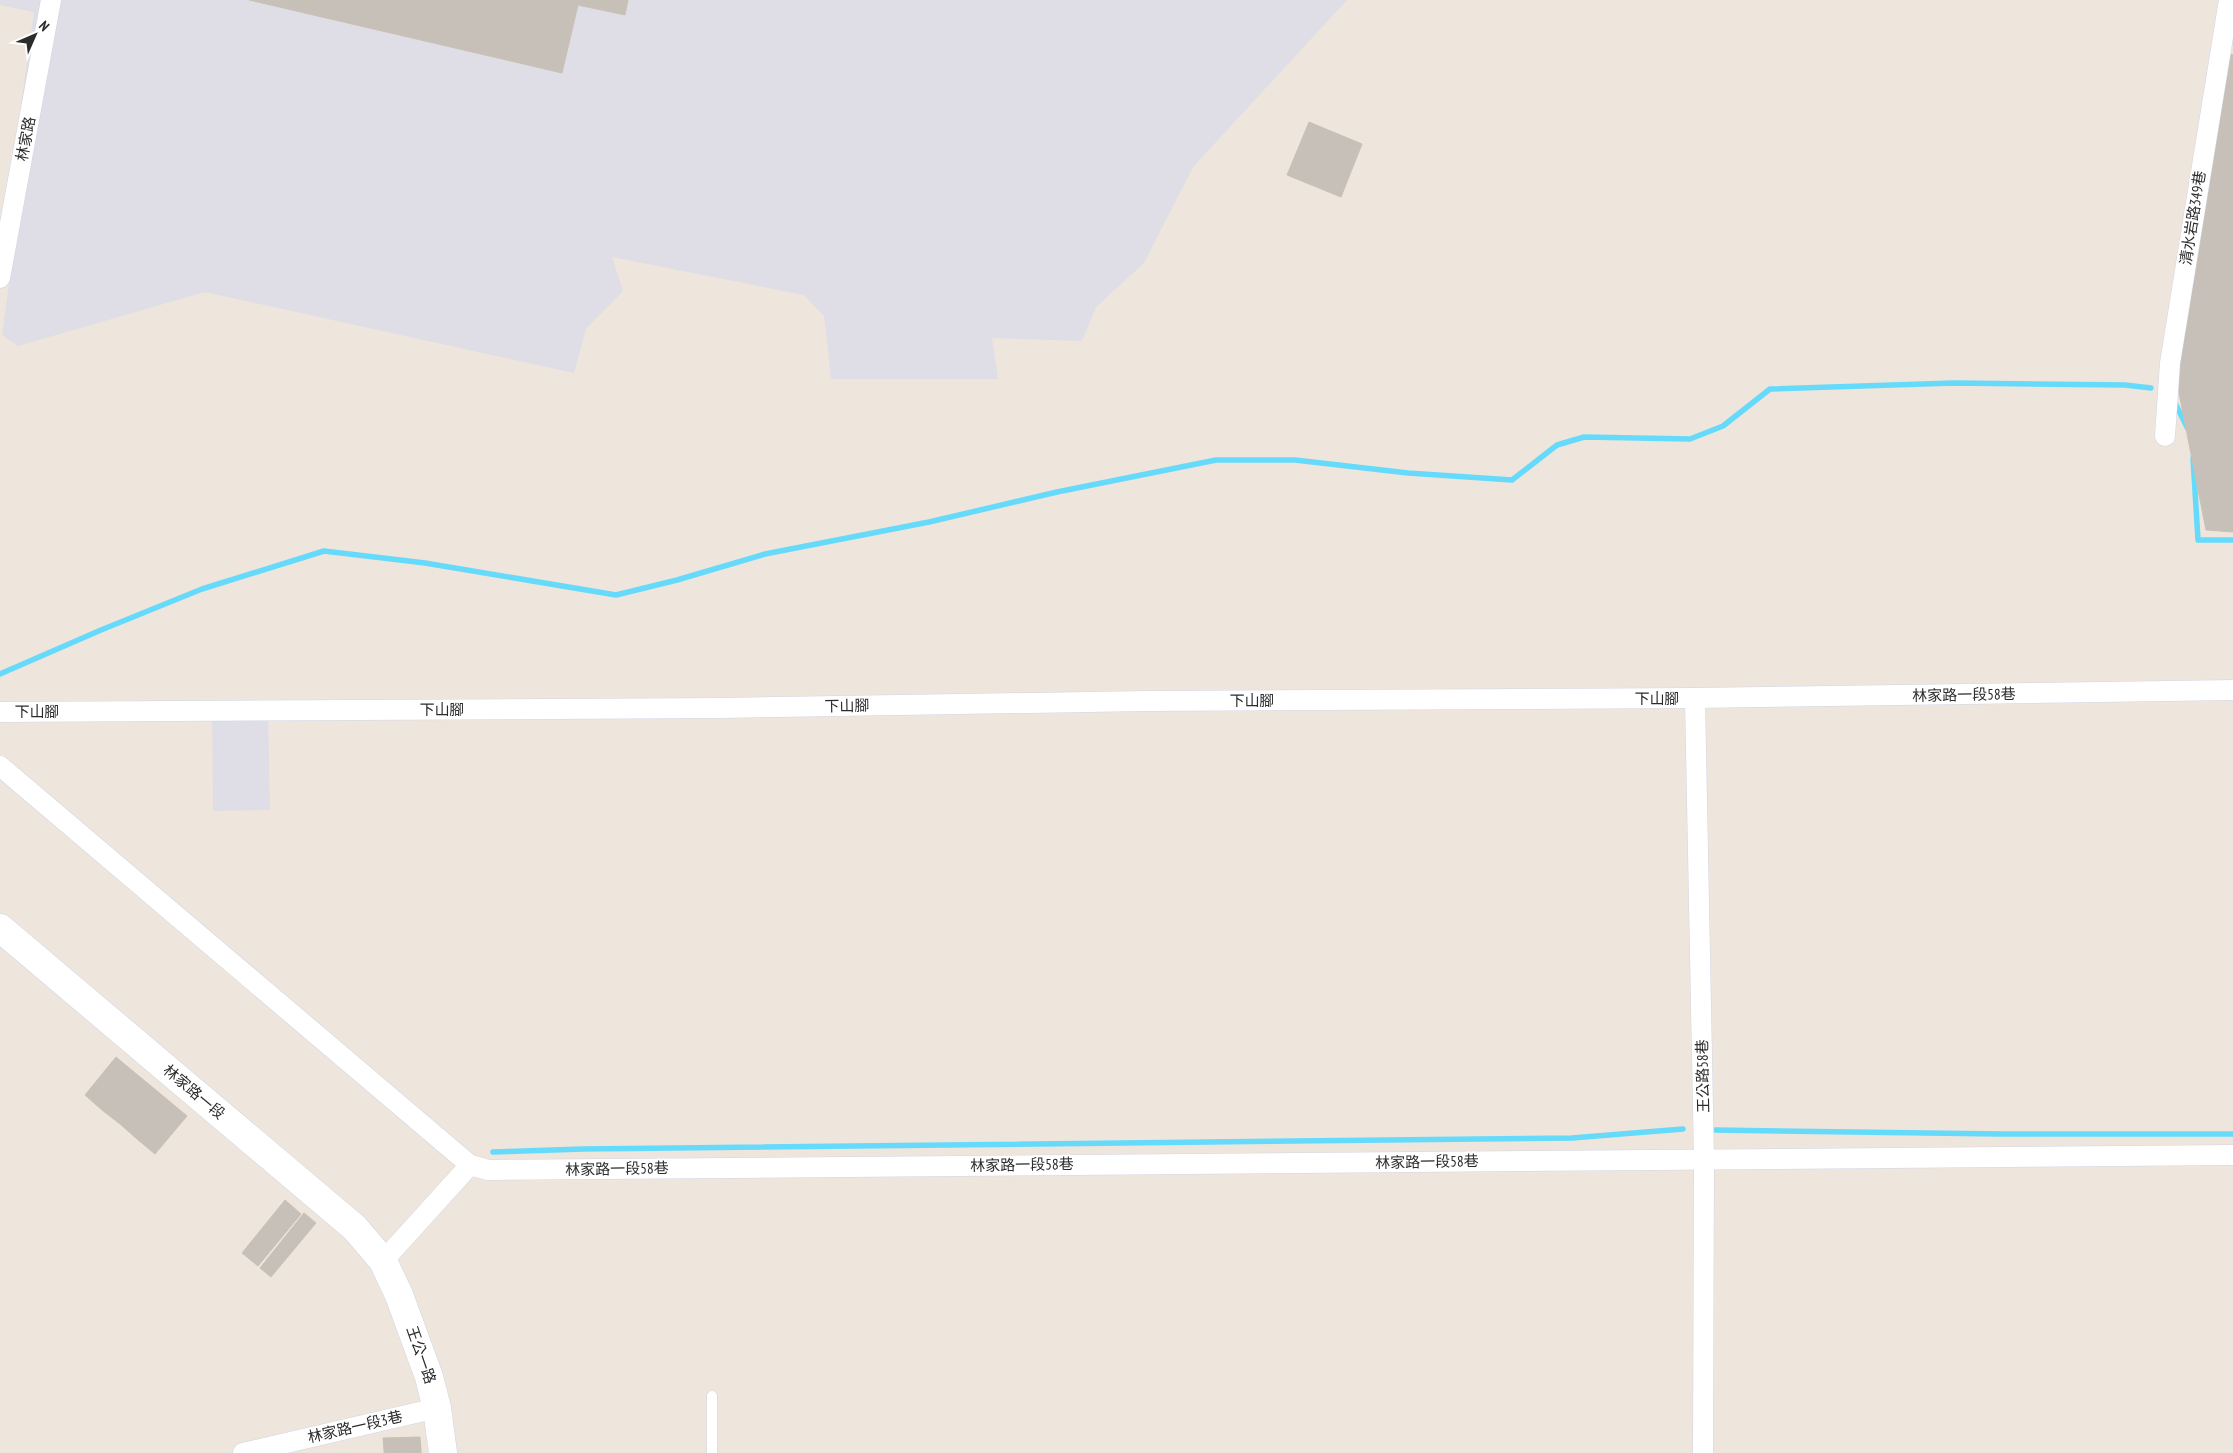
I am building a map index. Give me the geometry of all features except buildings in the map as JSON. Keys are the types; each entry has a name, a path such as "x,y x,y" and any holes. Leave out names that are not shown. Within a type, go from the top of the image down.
{"street":[{"name":"林家路","path":"1,265 52,0"},
{"name":"清水岩路349巷","path":"2165,436 2170,363 2229,0"},
{"name":"林家路一段58巷","path":"1695,698 2233,690"},
{"name":"下山腳","path":"0,712 710,708 1157,701 1695,698"},
{"name":"王公路58巷","path":"1695,698 1704,1159 1703,1453"},
{"path":"0,766 470,1165 383,1262"},
{"name":"林家路一段","path":"1,932 355,1228 383,1262"},
{"name":"林家路一段58巷","path":"470,1165 488,1170 2233,1154"},
{"name":"王公一路","path":"383,1262 399,1295 429,1377 437,1408 443,1453"},
{"name":"林家路一段3巷","path":"243,1453 437,1408"}],"lane":[{"path":"712,1396 712,1453"}],"shaded area":[{"path":"0,0 1347,0 1193,167 1144,263 1096,307 1082,341 992,338 998,379 831,379 824,316 804,295 612,257 623,291 586,329 574,373 205,292 18,346 2,335 23,182 11,177 34,12 0,5"},
{"path":"268,712 270,810 213,811 212,713"}],"waterway":[{"path":"0,674 202,589 324,551 425,563 616,595 677,580 765,554 929,522 1057,492 1216,460 1295,460 1408,473 1512,480 1557,445 1584,437 1690,439 1723,426 1770,389 1954,383 2125,385 2151,388"},
{"path":"2175,403 2188,429"},
{"path":"2193,458 2198,540 2233,540"},
{"path":"493,1152 583,1149 1572,1138 1683,1129"},
{"path":"1715,1130 2001,1134 2233,1134"}]}
